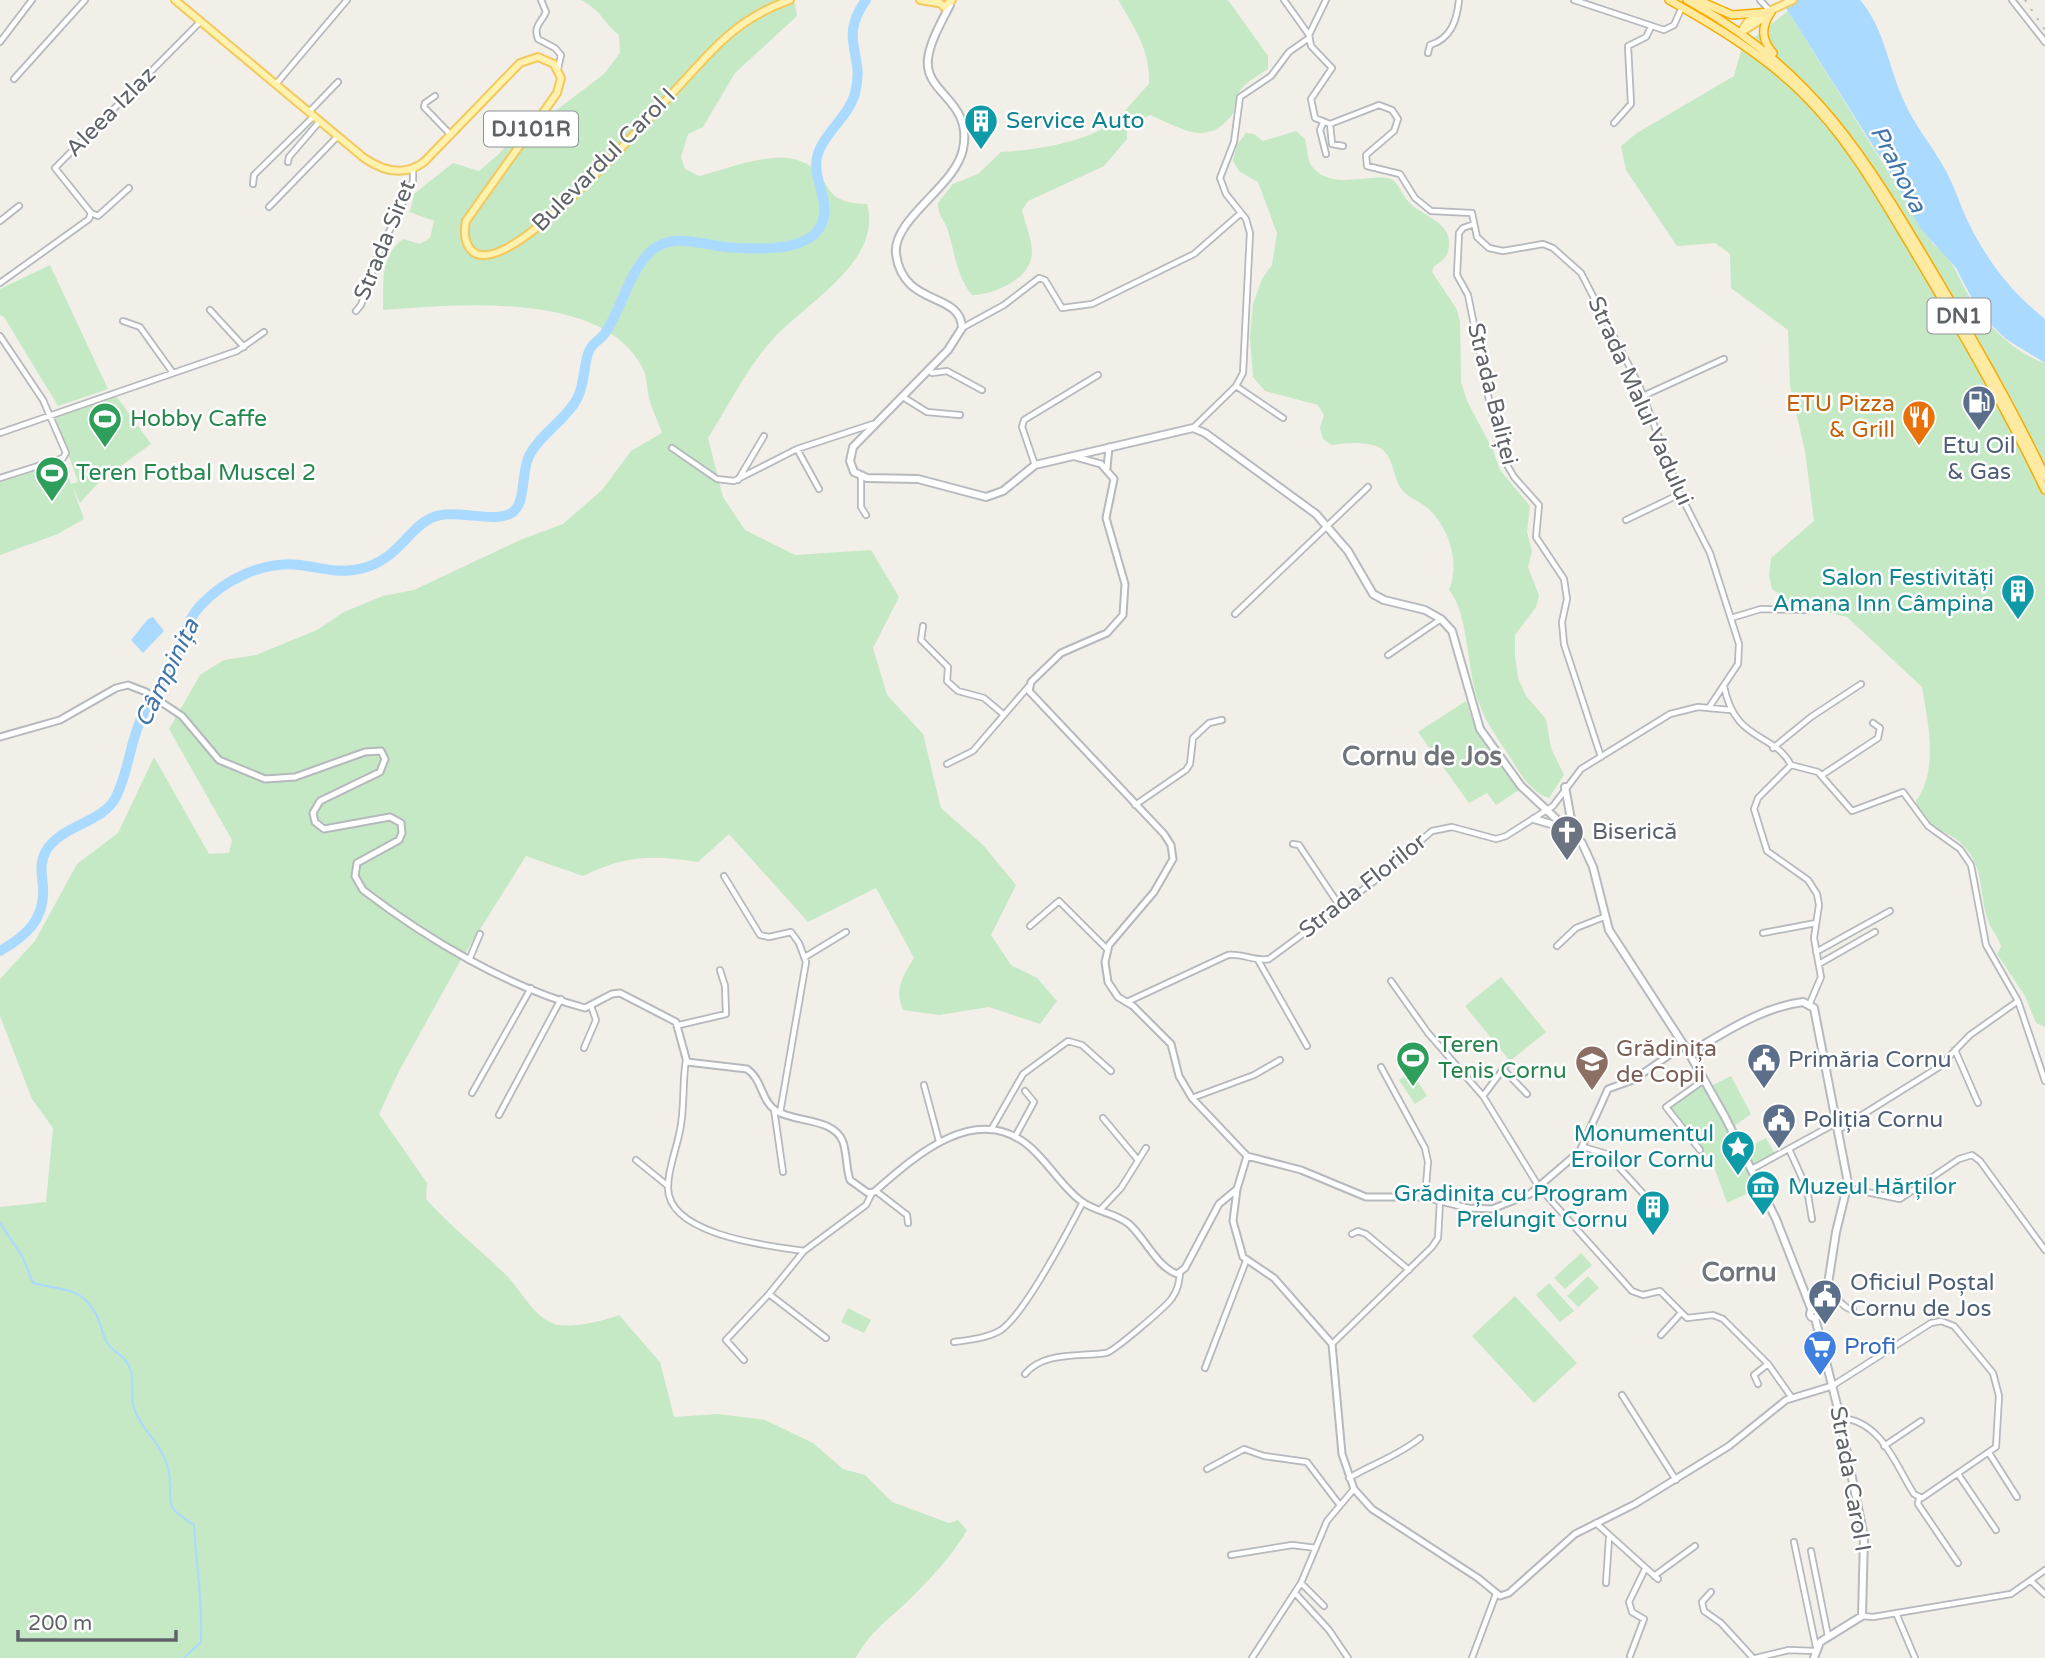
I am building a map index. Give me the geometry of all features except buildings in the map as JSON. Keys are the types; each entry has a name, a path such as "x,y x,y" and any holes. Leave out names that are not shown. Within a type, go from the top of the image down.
{"highway":[{"name":"DN1","path":"1669,0 1737,36 1803,93 1859,162 1974,354 2045,490"},
{"name":"DN1","path":"1687,0 1787,69 1827,109 1881,184 1979,350 2045,476"},
{"path":"1698,0 1732,15 1771,12"},
{"path":"1771,12 1764,23 1764,40 1787,69"}],"main road":[{"path":"175,0 338,136 380,167 397,172 413,169"},
{"name":"Bulevardul Carol I","path":"558,69 561,83 557,93 466,221 466,242 476,254 488,256 502,253 540,227 563,207 720,42 755,15 790,0"},
{"path":"920,0 938,3 951,1"},
{"path":"1737,36 1748,21 1793,0"},
{"path":"951,1 930,51 928,70 934,83 961,116 965,134 962,153 948,179 903,231 896,251 907,283 916,292 956,311 962,328 956,340 929,370 857,442 851,454 851,467 862,477 918,479 986,497 1003,491 1035,465 1193,428 1205,433 1306,506 1327,525 1348,551 1373,594 1425,610 1441,619 1455,638 1480,729 1517,781 1573,832 1591,861 1604,917 1616,943 1689,1053 1753,1018 1793,1004 1810,1003 1815,1012 1838,1126 1847,1188 1837,1224 1826,1290 1814,1313"},
{"path":"938,3 942,22"},
{"name":"DJ101R","path":"413,169 451,135 520,63 533,58 544,58 558,69"},
{"path":"1565,787 1573,832"},
{"path":"1534,819 1573,832"},
{"name":"Strada Carol I","path":"1689,1053 1752,1169 1776,1219 1814,1313 1840,1418 1864,1537 1862,1616"},
{"path":"1815,1652 1828,1636 1856,1623 1862,1616"}],"street":[{"path":"0,42 32,0"},
{"path":"14,79 85,0"},
{"path":"276,84 346,0"},
{"path":"541,0 546,12 536,27 538,39 559,51 561,55 558,69"},
{"path":"1284,0 1309,37 1311,46 1332,68 1310,102 1312,114 1326,124 1332,144 1343,146"},
{"path":"1193,428 1236,386 1243,373 1251,257 1249,225 1226,194 1220,178 1234,142 1240,97 1271,76 1289,52 1309,37 1326,0"},
{"path":"1428,53 1430,45 1440,41 1452,29 1459,0"},
{"path":"1574,0 1664,30 1672,28 1682,7"},
{"path":"1760,0 1771,12"},
{"path":"2012,0 2045,42"},
{"name":"Aleea Izlaz","path":"91,212 55,168 200,22"},
{"path":"1614,123 1627,112 1632,100 1628,46 1644,39 1651,27"},
{"path":"253,184 254,175 312,114 338,82"},
{"path":"435,96 425,103 424,107 451,135"},
{"name":"Strada Malul Vadului","path":"1326,124 1375,106 1392,110 1398,119 1397,127 1366,155 1365,164 1372,169 1397,172 1419,203 1431,211 1446,214 1468,211 1473,214 1477,237 1489,248 1503,251 1543,244 1553,248 1581,273 1643,396 1680,494 1710,553 1731,618 1740,658 1710,706"},
{"path":"288,162 289,157 320,121"},
{"path":"1326,124 1320,130 1326,154"},
{"path":"269,207 338,136"},
{"name":"Strada Siret","path":"356,311 408,193 413,169"},
{"path":"0,283 89,219 91,212 98,216 129,188"},
{"path":"0,221 19,206"},
{"path":"962,328 1004,305 1039,278 1045,280 1062,308 1092,304 1194,254 1241,213"},
{"name":"Strada Baliței","path":"1474,224 1463,228 1459,233 1457,275 1468,295 1491,410 1502,439 1508,468 1539,505 1536,537 1564,579 1567,599 1562,622 1564,644 1601,757"},
{"path":"209,310 244,347"},
{"path":"123,321 140,327 173,373"},
{"path":"0,433 244,347 264,332"},
{"path":"0,336 51,416 65,456 0,478"},
{"path":"1643,396 1724,359"},
{"path":"929,370 932,373 947,371 982,390"},
{"path":"1035,465 1022,427 1024,420 1098,375"},
{"path":"1236,386 1283,418"},
{"path":"903,397 927,412 960,415"},
{"path":"672,449 717,479 738,480 797,449 877,423"},
{"path":"738,480 764,436"},
{"path":"947,764 973,751 1003,714 1062,653 1107,633 1123,615 1125,584 1106,518 1115,483 1107,468 1109,446"},
{"path":"797,449 819,489"},
{"path":"1069,455 1107,468"},
{"path":"862,477 860,501 866,515"},
{"path":"1235,614 1368,487"},
{"path":"1626,520 1680,494"},
{"path":"1731,618 1761,609 1805,610"},
{"path":"1388,655 1441,619"},
{"path":"923,626 921,640 948,667 947,681 958,691 984,698 1003,714"},
{"path":"1773,748 1811,716 1861,684"},
{"path":"0,737 70,715 122,686 132,685 169,706 189,722 219,760 265,779 295,778 365,752 381,751 385,759 380,772 320,801 314,808 315,822 324,829 332,830 383,818 399,820 403,829 401,837 362,859 355,870 356,880 370,895 469,960 583,1007 591,1006 612,994 621,993 679,1026 726,1014 725,986 720,970"},
{"path":"1724,686 1730,710 1746,730 1773,748 1791,765 1822,775 1852,811 1903,792 1928,826 1964,853 1974,872 1986,945 2018,1001 2045,1081"},
{"path":"1028,687 1168,839 1172,859 1154,892 1107,949 1105,962 1108,982 1118,997 1127,1002 1171,1044 1179,1076 1192,1098 1247,1156 1301,1170 1366,1197 1425,1197 1468,1208 1492,1209 1521,1199 1539,1187 1583,1147 1606,1091 1633,1080 1684,1045"},
{"path":"1548,810 1581,769 1670,713 1685,708 1710,706 1730,710"},
{"path":"1135,805 1186,770 1190,764 1193,738 1209,723 1222,720"},
{"path":"1822,775 1878,738 1880,728 1873,723"},
{"path":"1791,765 1758,798 1755,815 1767,851 1815,888 1819,905 1816,952 1820,980 1810,1003"},
{"name":"Strada Florilor","path":"1258,960 1275,955 1384,873 1432,831 1452,827 1501,838 1548,810"},
{"path":"1293,844 1299,845 1339,905"},
{"path":"724,876 760,935 766,937 791,932 805,957 777,1111 783,1172"},
{"path":"1030,926 1059,901 1107,949"},
{"path":"1816,952 1890,911"},
{"path":"1557,946 1576,928 1604,917"},
{"path":"1763,933 1816,923"},
{"path":"805,957 846,932"},
{"path":"1819,964 1875,932"},
{"path":"469,960 480,934"},
{"path":"1127,1002 1228,955 1240,954 1258,960 1307,1046"},
{"path":"1391,981 1428,1033 1483,1096 1539,1187 1632,1291 1643,1295 1660,1291 1681,1313 1691,1319 1713,1315 1723,1319 1768,1364 1792,1398"},
{"path":"472,1093 531,987"},
{"path":"499,1115 561,999"},
{"path":"1752,1169 1838,1126 1939,1068 1969,1035 2018,1001"},
{"path":"584,1048 596,1020 591,1006"},
{"path":"679,1026 686,1060 682,1118 668,1186 675,1207 696,1225 742,1240 804,1251"},
{"path":"991,1130 1023,1074 1068,1041 1082,1045 1111,1071"},
{"path":"1955,1050 1978,1102"},
{"path":"686,1060 689,1063 747,1069 754,1075 777,1111 827,1127 838,1134 850,1180 855,1186 874,1192 907,1215 908,1223"},
{"path":"1192,1098 1254,1075 1280,1060"},
{"path":"1483,1096 1505,1066 1527,1094"},
{"path":"1381,1067 1425,1148 1428,1162 1425,1197"},
{"path":"1700,1150 1666,1107 1704,1080"},
{"path":"924,1085 939,1141"},
{"path":"1015,1137 1034,1102 1025,1091"},
{"path":"1104,1118 1138,1160"},
{"path":"744,1360 726,1340 804,1251 866,1205 874,1192 939,1141 966,1132 991,1130 1015,1137 1032,1148 1083,1202 1130,1225 1168,1269 1180,1273"},
{"path":"1583,1147 1607,1154 1648,1199"},
{"path":"1101,1209 1121,1188 1146,1149"},
{"path":"1789,1149 1807,1189 1812,1219"},
{"path":"1247,1156 1237,1189 1233,1221 1240,1250 1247,1261 1274,1279 1332,1345 1342,1454 1354,1489 1372,1510 1478,1578 1496,1594 1509,1593 1565,1542 1676,1480 1729,1446 1792,1398 1832,1386 1931,1323 1946,1322 1958,1330 1994,1375 1999,1396 1998,1441 1989,1453 1919,1498"},
{"path":"1847,1188 1900,1199 1959,1159 1972,1156 2001,1188 2045,1250"},
{"path":"636,1160 668,1186"},
{"path":"1025,1374 1035,1365 1059,1356 1114,1351 1171,1301 1177,1290 1180,1273 1219,1204 1237,1189"},
{"path":"1332,1345 1438,1238 1440,1201"},
{"path":"954,1342 987,1335 1009,1322 1049,1263 1083,1202"},
{"path":"1352,1234 1358,1231 1366,1234 1409,1270"},
{"path":"1205,1368 1247,1261"},
{"path":"1826,1290 1845,1308 1853,1310"},
{"path":"769,1294 826,1338"},
{"path":"1661,1335 1681,1313"},
{"path":"1758,1384 1754,1375 1768,1364"},
{"path":"1622,1395 1676,1480"},
{"path":"1840,1418 1861,1422 1873,1430 1919,1498 1918,1504 1958,1563"},
{"path":"1884,1446 1921,1421"},
{"path":"1349,1478 1374,1463 1403,1452 1420,1438"},
{"path":"1208,1469 1244,1449 1264,1456 1300,1459 1312,1466 1339,1504"},
{"path":"1989,1453 2017,1497"},
{"path":"1958,1474 1996,1530"},
{"path":"1252,1658 1301,1583 1326,1521 1354,1489"},
{"path":"1596,1523 1609,1538 1656,1578 1695,1546"},
{"path":"1606,1583 1609,1538"},
{"path":"1711,1592 1702,1602 1704,1611 1721,1623 1754,1658 1789,1650 1815,1652 1794,1542"},
{"path":"1231,1555 1292,1545 1315,1548"},
{"path":"1811,1551 1828,1636"},
{"path":"1630,1656 1644,1619 1632,1612 1629,1602 1645,1569"},
{"path":"1862,1616 2011,1594 2045,1570"},
{"path":"2031,1581 2045,1594"},
{"path":"1301,1583 1324,1606"},
{"path":"1294,1593 1334,1636 1348,1658"},
{"path":"1472,1658 1496,1594"},
{"path":"1896,1613 1915,1658"}],"green space":[{"path":"581,0 794,0 797,16 735,73 703,127 688,134 681,157 685,169 699,176 768,158 795,159 815,170 829,190 841,200 867,204 869,225 864,244 853,262 839,279 765,348 708,438 723,497 745,530 795,555 871,550 899,597 873,648 887,695 923,734 941,808 983,845 1016,885 991,935 1011,965 1037,978 1057,1001 1040,1024 989,1007 939,1015 903,1010 900,989 903,977 914,958 876,888 808,922 729,834 698,862 639,858 613,864 583,876 526,856 459,963 399,1071 379,1114 427,1183 426,1199 508,1277 539,1315 552,1323 566,1326 619,1315 660,1362 674,1417 718,1414 765,1420 813,1443 843,1469 865,1475 892,1502 949,1523 958,1520 967,1530 941,1566 874,1633 856,1658 0,1658 0,1207 46,1202 53,1128 32,1099 0,1016 0,979 35,941 77,864 118,833 154,757 209,854 229,853 232,840 169,729 200,675 224,660 256,655 317,630 344,612 383,596 414,590 520,540 563,524 602,490 631,451 662,433 649,398 644,371 625,345 598,326 564,314 488,305 383,310 384,271 395,246 403,239 420,244 430,238 434,221 410,212 414,194 453,163 479,171 500,153 522,124 554,112 604,74 620,53 619,35 594,8"},
{"path":"1118,0 1228,0 1268,56 1268,69 1244,86 1237,97 1234,112 1224,124 1214,130 1194,132 1150,115 1127,127 1127,139 1104,166 1028,201 1022,210 1032,247 1028,267 1007,285 972,295 959,272 938,203 953,184 978,174 1001,152 1055,145 1082,138 1106,127 1149,84 1144,50"},
{"path":"1788,11 1933,244 1948,259 1979,312 2009,343 2045,363 2045,1027 2036,1023 2025,996 1997,954 2000,943 1989,923 1978,873 1970,854 1957,840 1925,819 1916,801 1923,789 1930,761 1929,731 1922,687 1847,617 1793,604 1772,589 1769,575 1771,558 1814,521 1805,451 1790,386 1788,330 1731,288 1730,254 1715,243 1677,246 1626,170 1621,146 1637,133 1734,76 1742,47"},
{"path":"1296,131 1305,139 1311,166 1322,175 1340,180 1391,179 1413,206 1441,225 1449,238 1446,256 1434,266 1432,272 1456,308 1460,321 1461,382 1467,401 1493,450 1500,470 1530,506 1527,532 1532,551 1528,567 1539,596 1536,607 1515,635 1515,656 1518,678 1526,696 1546,719 1551,748 1564,775 1549,798 1537,792 1523,777 1482,711 1475,690 1464,627 1449,590 1453,569 1451,548 1437,518 1427,507 1403,491 1391,462 1380,448 1363,443 1332,445 1323,439 1320,428 1324,415 1318,405 1265,391 1253,377 1250,337 1253,304 1262,279 1272,265 1277,233 1258,182 1239,171 1233,161 1237,145 1246,133 1254,134 1263,141"},
{"path":"50,265 108,389 58,406 4,317 0,315 0,289"},
{"path":"117,397 151,444 99,482 80,503 72,486 84,519 58,534 0,555 0,479 63,458 71,484 78,482 55,417"},
{"path":"1466,701 1476,731 1519,790 1496,805 1487,793 1469,803 1418,732"},
{"path":"1501,977 1546,1032 1510,1061 1465,1006"},
{"name":"Teren Tenis Cornu","path":"1411,1071 1427,1096 1415,1104 1399,1080"},
{"path":"1731,1076 1751,1114 1733,1127 1711,1086"},
{"path":"1703,1081 1759,1188 1727,1203 1713,1164 1669,1107"},
{"path":"1766,1138 1775,1154 1754,1165 1745,1149"},
{"path":"1581,1253 1592,1265 1565,1289 1554,1278"},
{"path":"1588,1276 1599,1288 1578,1307 1567,1296"},
{"path":"1549,1283 1574,1311 1560,1322 1536,1295"},
{"path":"1515,1296 1577,1363 1534,1403 1472,1336"},
{"path":"848,1308 871,1320 864,1333 841,1322"}],"water":[{"name":"Prahova","path":"1781,0 1860,0 1868,11 1880,34 1906,107 1946,171 1976,238 2011,288 2045,319 2045,363 2006,339 1980,314 1956,268 1920,228 1887,168"},
{"path":"153,617 164,631 143,653 131,640 148,619"}],"waterway":[{"name":"Câmpinița","path":"0,951 26,933 37,918 43,899 42,864 46,851 62,835 101,813 116,797 141,719 173,661 192,617 210,597 233,580 273,566 300,565 341,571 367,567 396,550 423,523 440,515 496,517 513,512 520,501 529,456 577,399 590,349 605,333 635,273 648,254 657,247 675,241 737,248 765,248 793,245 816,233 824,215 817,157 855,93 857,68 854,26 866,0"},
{"path":"0,1223 22,1256 33,1283 69,1291 83,1298 96,1314 108,1344 129,1366 134,1408 165,1459 172,1506 194,1525 201,1642 184,1658"}],"railway":[{"path":"2025,0 2045,30"}],"place":[{"name":"Service Auto","path":"981,151"},
{"name":"Etu Oil & Gas","path":"1979,432"},
{"name":"ETU Pizza & Grill","path":"1919,447"},
{"name":"Hobby Caffe","path":"105,449"},
{"name":"Teren Fotbal Muscel 2","path":"52,503"},
{"name":"Salon Festivități Amana Inn Câmpina","path":"2018,621"},
{"name":"Biserică","path":"1567,862"},
{"name":"Teren Tenis Cornu","path":"1413,1088"},
{"name":"Primăria Cornu","path":"1764,1090"},
{"name":"Grădinița de Copii","path":"1592,1092"},
{"name":"Poliția Cornu","path":"1779,1150"},
{"name":"Monumentul Eroilor Cornu","path":"1738,1177"},
{"name":"Muzeul Hărților","path":"1763,1217"},
{"name":"Grădinița cu Program Prelungit Cornu","path":"1653,1237"},
{"name":"Oficiul Poștal Cornu de Jos","path":"1825,1326"},
{"name":"Profi","path":"1820,1377"}],"district":[{"name":"Cornu de Jos","path":"1422,756"},
{"name":"Cornu","path":"1739,1272"}]}
